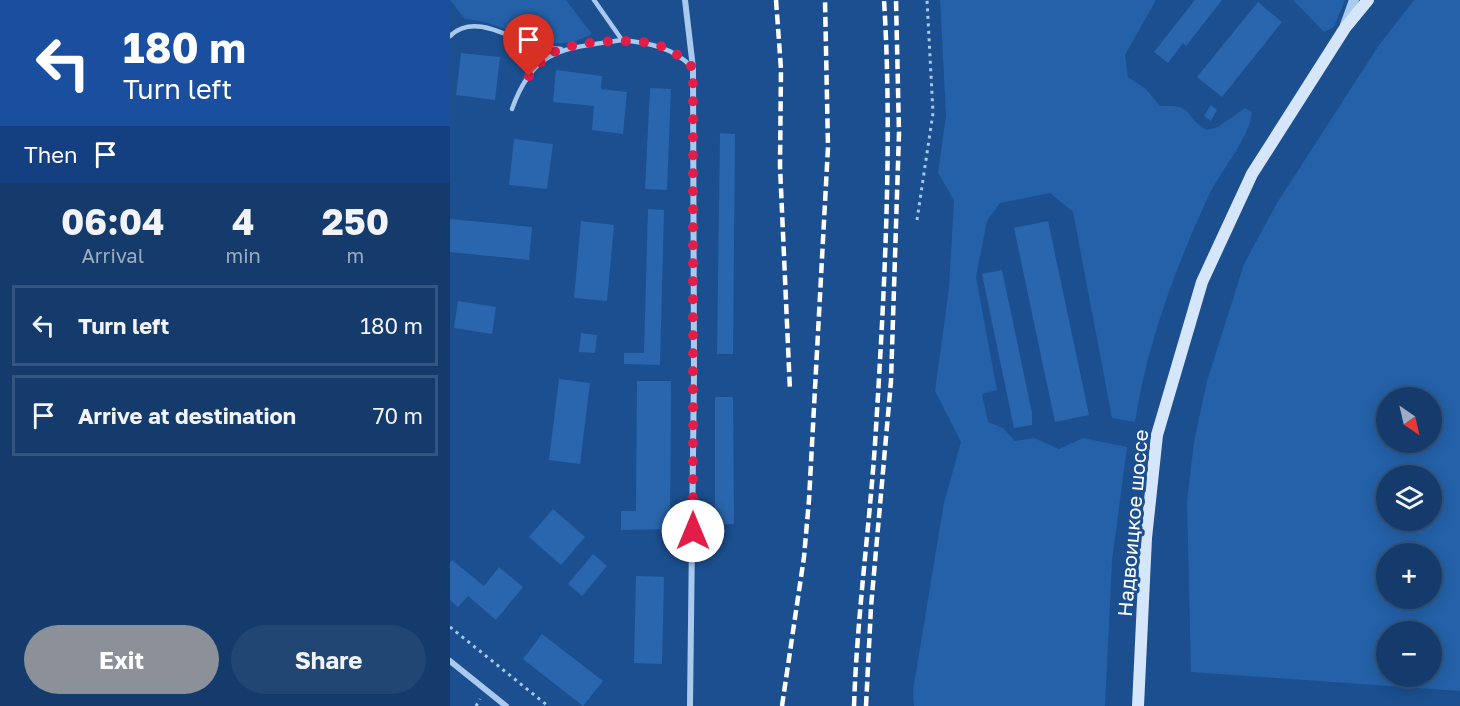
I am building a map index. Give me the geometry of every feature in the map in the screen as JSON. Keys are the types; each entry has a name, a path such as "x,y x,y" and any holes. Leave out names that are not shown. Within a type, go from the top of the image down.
{"main road":[{"name":"Надвоицкое шоссе","path":"1138,706 1146,538 1157,435 1202,282 1252,174 1345,28 1368,0"}],"street":[{"path":"685,0 693,68 694,371 690,706"},
{"path":"1345,28 1354,0"},
{"path":"450,661 506,706"}],"lane":[{"path":"594,0 622,40"},
{"path":"450,36 455,31 478,26 506,32 530,44 561,49 622,40 657,45 682,56 693,68"},
{"path":"512,109 520,88 538,63 561,49"}],"path":[{"path":"917,220 933,113 927,0"},
{"path":"450,627 548,706"}],"shaded area":[{"path":"450,0 566,0 592,34 556,44 541,42 483,22 465,19"},
{"path":"940,0 1156,0 1125,55 1128,77 1146,89 1160,106 1184,109 1207,130 1218,127 1245,108 1252,112 1246,133 1213,187 1184,252 1155,336 1135,422 1112,418 1073,212 1050,193 1000,203 987,221 976,277 997,390 982,394 988,422 1003,428 1015,441 1034,438 1059,449 1083,438 1127,447 1112,561 1105,706 914,706 913,690 944,503 961,442 935,391 949,288 954,200 938,173 946,116"},
{"path":"1293,0 1345,0 1334,27 1324,32"},
{"path":"1414,0 1460,0 1460,691 1403,687 1442,687 1442,621 1376,621 1376,685 1191,672 1187,501 1194,442 1207,381 1244,264 1277,203 1379,45"}],"building":[{"path":"1195,0 1222,0 1186,46 1183,43 1168,63 1154,52"},
{"path":"1258,2 1282,22 1222,97 1197,77"},
{"path":"461,53 500,57 495,100 456,95"},
{"path":"556,70 602,76 601,89 627,92 623,134 592,130 594,106 553,102"},
{"path":"650,88 671,89 667,190 645,189"},
{"path":"1211,105 1217,110 1211,121 1204,116"},
{"path":"720,133 735,134 733,354 717,354"},
{"path":"514,139 553,144 547,189 509,185"},
{"path":"648,209 664,210 660,365 624,364 624,353 644,353"},
{"path":"450,219 532,227 529,260 450,252"},
{"path":"581,221 614,225 607,301 574,298"},
{"path":"1048,221 1089,415 1055,422 1014,228"},
{"path":"1002,270 1032,413 1032,425 1014,428 982,274"},
{"path":"458,301 496,307 492,334 454,328"},
{"path":"581,333 597,335 595,353 579,352"},
{"path":"559,379 590,383 580,464 549,460"},
{"path":"637,381 671,381 670,529 621,530 621,511 636,511"},
{"path":"715,397 733,397 734,524 715,524"},
{"path":"553,509 585,537 561,565 529,537"},
{"path":"593,554 607,566 582,596 568,584"},
{"path":"452,560 484,586 499,567 523,587 496,620 468,596 458,607 450,600 450,563"},
{"path":"636,576 664,577 662,664 634,663"},
{"path":"542,634 603,681 583,706 523,659"}],"railway":[{"path":"776,0 781,69 780,166 790,391"},
{"path":"782,706 804,557 809,500 828,147 825,0"},
{"path":"854,706 875,444 884,278 888,110 884,0"},
{"path":"866,706 871,607 891,381 899,133 896,0"}],"route":[{"path":"529,76 538,63 561,49 622,40 657,45 682,56 693,68 693,531"}]}
